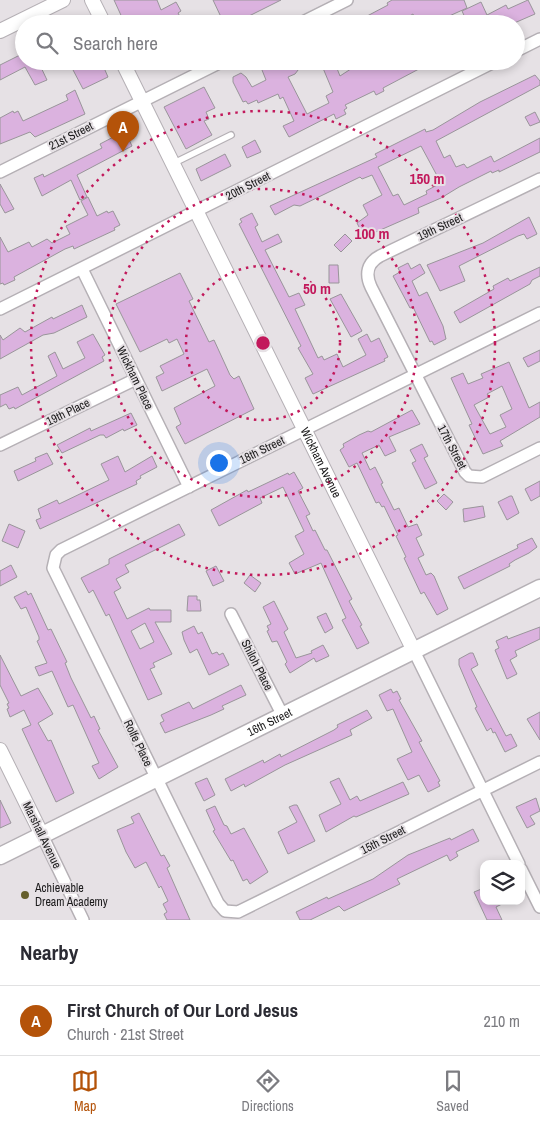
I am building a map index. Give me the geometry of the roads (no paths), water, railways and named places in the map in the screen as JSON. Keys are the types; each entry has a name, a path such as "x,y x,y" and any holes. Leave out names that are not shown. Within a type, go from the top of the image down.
{"main road":[{"name":"16th Street","path":"0,856 540,588"}],"street":[{"path":"33,15 63,0"},
{"path":"92,0 100,15"},
{"path":"317,15 347,0"},
{"path":"0,31 15,24"},
{"path":"525,46 540,39"},
{"name":"Wickham Avenue","path":"126,70 517,860"},
{"name":"21st Street","path":"0,172 205,70"},
{"name":"20th Street","path":"0,309 478,70"},
{"name":"19th Street","path":"415,374 371,287 368,270 371,263 380,256 540,179"},
{"name":"Wickham Place","path":"82,269 189,486"},
{"name":"18th Street","path":"54,573 54,562 62,550 540,313"},
{"name":"17th Street","path":"415,374 464,472 469,476 482,477 540,448"},
{"name":"19th Place","path":"0,446 136,379"},
{"name":"Rolfe Place","path":"54,573 218,903 225,911"},
{"name":"Shiloh Place","path":"231,614 283,716"},
{"name":"Marshall Avenue","path":"0,750 83,920"},
{"name":"15th Street","path":"225,911 238,912 540,762"},
{"path":"525,876 540,906"}],"lane":[{"path":"172,164 231,136"}],"place":[{"name":"First Church of Our Lord Jesus","path":"123,152"},
{"name":"Achievable Dream Academy","path":"25,895"}]}
